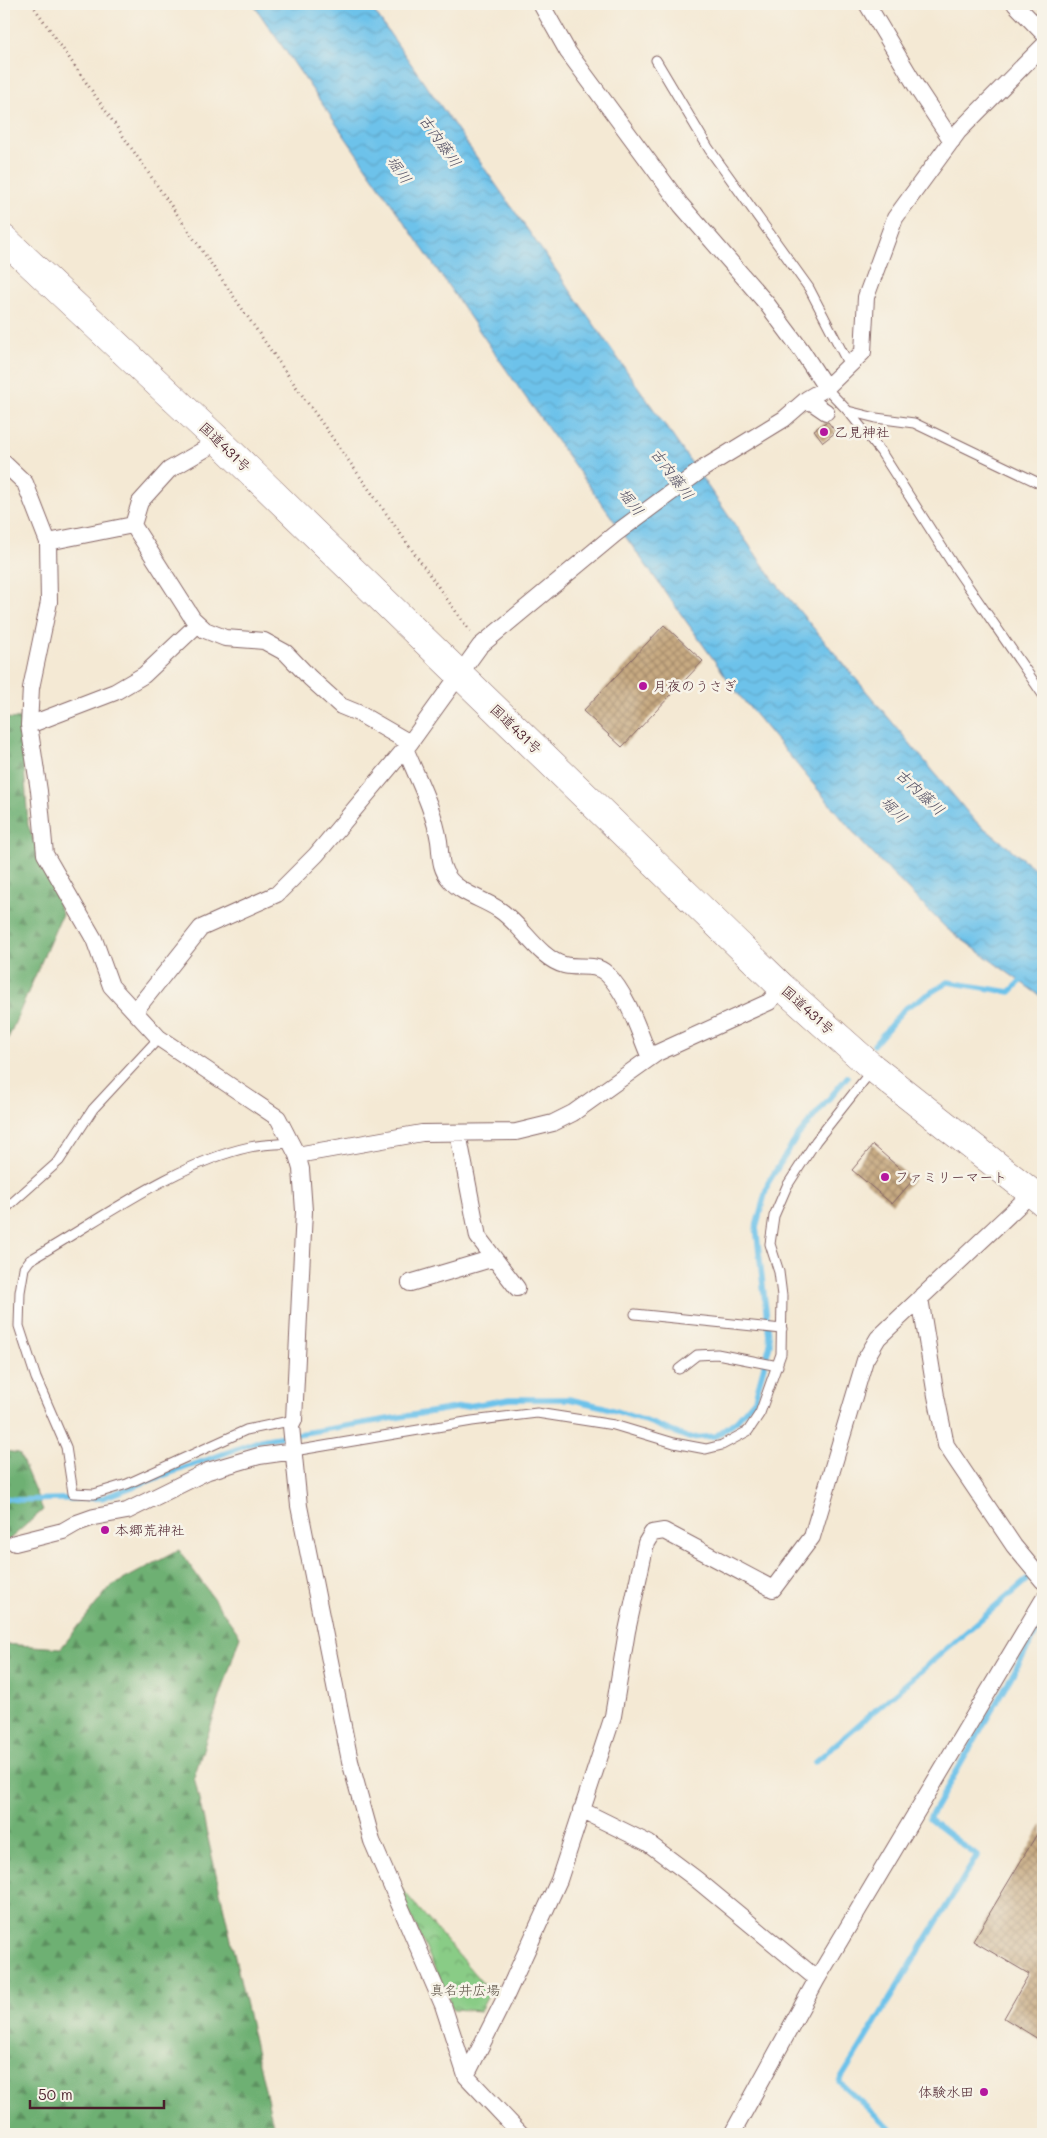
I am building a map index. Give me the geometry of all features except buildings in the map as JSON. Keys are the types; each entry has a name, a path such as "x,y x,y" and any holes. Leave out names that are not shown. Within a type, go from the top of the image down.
{"highway":[{"name":"国道431号","path":"4,239 219,441 782,987 873,1068 1038,1198"}],"street":[{"path":"541,4 568,52 681,205 778,320 802,351 826,388"},
{"path":"867,4 919,91 952,141"},
{"path":"1016,4 1043,32"},
{"path":"136,1011 201,928 277,894 316,855 407,746 458,673 480,646 615,534 704,468 784,419 807,399 826,388 863,352 866,297 895,218 952,141 1043,46"},
{"path":"807,399 826,412"},
{"path":"219,441 169,470 140,502 133,525 193,620 205,630 225,638 264,641 286,653 341,706 358,714 407,746 437,830 440,865 450,880 475,898 505,914 546,956 563,965 597,967 606,972 619,989 650,1058"},
{"path":"4,463 25,484 48,542 49,602 31,688 28,724 40,791 45,854 94,939 111,986 159,1038 278,1118 294,1149 301,1169 304,1211 293,1423 299,1506 350,1761 372,1841 443,2005 466,2076 521,2134"},
{"path":"48,542 133,525"},
{"path":"28,724 115,692 144,675 198,624"},
{"path":"294,1149 422,1133 516,1132 553,1124 573,1113 650,1058 769,1002 782,987"},
{"path":"458,1133 478,1237 517,1288"},
{"path":"466,2076 505,1998 558,1880 613,1716 633,1602 646,1543 652,1533 664,1531 773,1589 812,1537 865,1360 878,1338 920,1298 1038,1198"},
{"path":"410,1283 494,1258"},
{"path":"920,1298 946,1445 1014,1546 1043,1581"},
{"path":"14,1542 63,1532 77,1523 94,1517 127,1511 208,1471 259,1456 294,1449"},
{"path":"732,2134 817,1979 1043,1600"},
{"path":"581,1810 648,1844 696,1879 817,1979"}],"lane":[{"path":"656,60 709,149 809,288 849,365"},
{"path":"826,388 881,452 952,563 1043,695"},
{"path":"848,412 914,424 1043,485"},
{"path":"4,1210 59,1161 93,1109 159,1038"},
{"path":"294,1449 472,1421 537,1413 614,1425 674,1443 706,1449 722,1445 748,1431 760,1413 781,1354 782,1296 779,1272 770,1244 774,1216 787,1186 816,1141 873,1068"},
{"path":"293,1423 246,1430 127,1484 94,1494 73,1493 66,1447 36,1378 19,1326 20,1292 24,1268 30,1260 164,1180 204,1162 250,1147 294,1149"},
{"path":"635,1314 782,1329"},
{"path":"679,1369 698,1355 717,1354 778,1366"}],"path":[{"path":"32,4 285,371 480,646"}],"green space":[{"path":"4,718 21,719 28,825 62,914 4,1048"},
{"path":"4,1451 19,1453 43,1510 4,1544"},
{"path":"179,1550 240,1636 194,1777 274,2129 278,2134 4,2134 4,1644 61,1648 110,1587"},
{"name":"真名井広場","path":"396,1882 490,1992 480,2011 453,2009"}],"water":[{"path":"253,4 369,4 775,582 974,820 1043,875 1043,998 946,928 864,845 739,695 519,388"}],"waterway":[{"path":"874,1045 904,1009 948,982 1010,992 1026,976"},
{"path":"4,1498 19,1500 102,1498 261,1440 510,1399 569,1399 604,1407 689,1438 716,1436 737,1420 755,1399 770,1344 756,1227 768,1183 797,1137 847,1077"},
{"path":"815,1762 1043,1566"},
{"path":"896,2134 839,2082 977,1856 929,1819 1043,1622"}],"place":[{"name":"乙見神社","path":"824,432"},
{"name":"月夜のうさぎ","path":"643,686"},
{"name":"ファミリーマート","path":"885,1177"},
{"name":"本郷荒神社","path":"105,1530"},
{"name":"体験水田","path":"984,2092"}],"water label":[{"name":"古内藤川","path":"440,141"},
{"name":"堀川","path":"399,170"},
{"name":"古内藤川","path":"672,474"},
{"name":"堀川","path":"631,502"},
{"name":"古内藤川","path":"920,792"},
{"name":"堀川","path":"894,810"}]}
